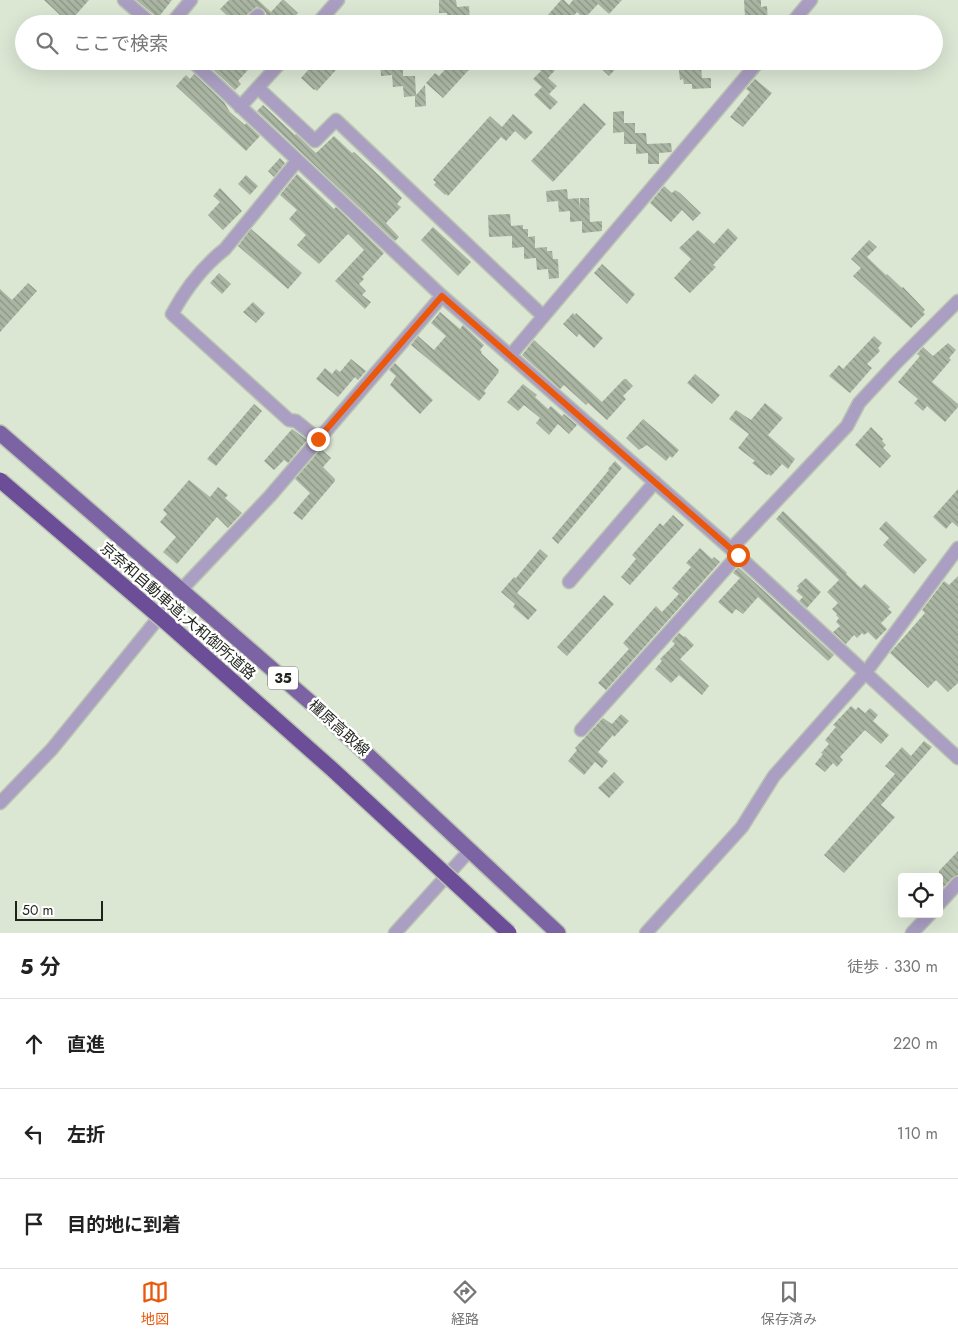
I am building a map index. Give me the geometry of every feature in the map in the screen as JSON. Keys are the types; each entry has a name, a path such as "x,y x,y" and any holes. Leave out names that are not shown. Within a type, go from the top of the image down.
{"highway":[{"name":"京奈和自動車道;大和御所道路","path":"0,480 168,624 326,764 509,933"}],"main road":[{"name":"橿原高取線","path":"0,433 325,715 558,933"}],"street":[{"path":"125,0 142,15"},
{"path":"178,15 191,0"},
{"path":"325,15 338,0"},
{"path":"798,15 811,0"},
{"path":"201,70 442,296 734,552 958,758"},
{"path":"240,107 273,70"},
{"path":"510,356 751,70"},
{"path":"258,88 315,141 336,120 543,316"},
{"path":"297,161 225,248 196,275 184,291 172,314 288,420 296,421 318,439"},
{"path":"0,803 52,749 182,589 270,496 442,296"},
{"path":"581,730 734,552 847,426 859,403 958,301"},
{"path":"569,582 655,482"},
{"path":"646,933 742,826 774,776 866,672 958,548"},
{"path":"395,933 470,850"},
{"path":"943,900 958,883"},
{"path":"912,933 926,918"}],"building":[{"path":"44,0 89,0 76,15 60,15"},
{"path":"136,0 172,0 160,15 154,15"},
{"path":"229,0 258,0 271,12 284,0 298,13 296,15 266,15 263,9 256,7 247,15 226,15 220,9"},
{"path":"439,0 456,0 457,7 469,6 470,15 439,13"},
{"path":"561,0 564,0 569,5 573,0 622,0 609,14 598,4 588,15 580,15 577,12 574,15 548,15"},
{"path":"744,0 761,0 761,7 767,6 768,15 745,15"},
{"path":"214,70 248,70 238,81 241,84 235,90"},
{"path":"308,70 336,70 317,91 301,78"},
{"path":"381,70 403,70 403,76 415,76 416,95 425,85 426,106 415,107 415,96 404,97 403,86 393,87 392,75 381,76"},
{"path":"445,70 469,70 443,98 426,83 435,73 439,76"},
{"path":"555,70 548,78 557,86 549,94 558,102 550,110 534,95 542,87 533,79 541,71"},
{"path":"603,70 615,70 609,76"},
{"path":"679,70 701,70 702,78 711,78 711,88 692,89 692,84 684,84 683,79 680,80"},
{"path":"194,74 224,102 230,112 260,136 246,151 176,86 186,75 190,79"},
{"path":"755,79 772,93 743,127 730,117 750,92 746,89"},
{"path":"584,103 606,124 553,182 531,161"},
{"path":"263,105 316,153 334,136 352,153 354,152 402,198 397,204 401,207 386,223 399,237 395,241 257,111"},
{"path":"624,111 624,123 635,123 635,133 646,133 647,144 671,143 672,152 659,153 659,164 648,164 648,153 636,154 636,144 624,144 624,132 613,133 613,112"},
{"path":"513,114 533,132 525,140 515,131 506,141 501,137 448,196 434,185 436,182 433,180 436,176 490,116 502,127"},
{"path":"280,158 285,163 274,177 268,171"},
{"path":"297,174 334,209 336,207 384,253 362,277 364,279 359,284 366,291 362,295 371,302 365,309 335,281 364,250 348,234 319,264 297,245 306,235 289,219 297,210 280,195"},
{"path":"246,175 258,186 250,195 238,184"},
{"path":"664,186 672,193 675,190 680,193 701,213 693,221 682,210 671,222 650,203"},
{"path":"220,188 242,211 223,230 208,215 220,202 213,196"},
{"path":"567,189 568,199 579,198 580,210 580,198 589,198 590,222 602,221 602,231 582,233 582,221 570,222 570,211 559,212 558,201 547,202 546,191"},
{"path":"510,214 511,226 523,225 523,229 528,229 528,237 535,236 535,248 547,247 547,251 552,251 553,259 558,259 559,278 549,279 548,269 537,270 536,258 524,259 524,247 512,248 512,236 489,237 488,215"},
{"path":"433,227 471,262 458,276 421,240"},
{"path":"728,228 738,238 713,265 716,267 690,293 674,278 691,259 679,248 698,230 714,244"},
{"path":"251,229 302,273 288,289 238,246"},
{"path":"869,240 877,247 867,257 886,275 903,287 925,310 923,312 925,314 911,328 853,276 861,268 851,259"},
{"path":"602,264 635,294 627,304 594,273"},
{"path":"219,273 231,284 222,294 210,283"},
{"path":"28,283 37,291 0,332 0,289 12,300"},
{"path":"253,302 265,313 256,323 243,312"},
{"path":"440,312 460,329 463,325 484,345 480,350 481,353 499,370 484,391 486,393 479,401 411,345 418,336 434,350 446,336 431,323"},
{"path":"573,313 575,315 576,313 603,338 594,348 579,334 577,337 563,324"},
{"path":"874,336 882,343 878,348 880,351 867,364 872,368 850,393 829,376 839,365 843,369"},
{"path":"534,340 602,402 626,379 633,386 623,396 626,399 607,420 588,403 586,405 564,385 560,389 522,355"},
{"path":"948,343 956,350 949,358 951,360 932,382 958,404 958,407 945,422 927,406 923,411 914,403 918,399 898,382 920,356 917,354 923,347 933,356"},
{"path":"351,359 366,371 358,380 355,377 338,397 316,379 325,368 332,374 336,369 340,372"},
{"path":"395,363 433,400 420,414 390,385 396,376 389,370"},
{"path":"695,374 720,395 712,404 687,383"},
{"path":"523,384 537,395 535,397 548,409 551,406 562,416 564,414 577,425 569,434 558,424 549,435 536,423 540,418 524,405 518,411 507,402"},
{"path":"765,403 783,418 768,435 795,459 788,469 782,464 771,476 752,463 755,461 738,448 749,434 729,419 736,410 751,420"},
{"path":"254,404 262,411 216,466 207,459"},
{"path":"643,419 679,450 672,458 670,456 666,461 647,445 639,450 626,438"},
{"path":"871,427 883,439 882,441 886,445 883,448 891,456 880,468 855,445"},
{"path":"292,429 307,440 288,463 284,460 274,470 264,461"},
{"path":"321,449 331,458 323,467 335,481 302,520 293,513 310,493 295,479"},
{"path":"615,461 622,468 558,544 552,538"},
{"path":"189,480 210,497 218,487 228,495 225,498 242,513 228,528 217,517 177,564 163,552 176,537 160,522 167,514 163,510"},
{"path":"958,489 958,527 952,522 946,529 933,517"},
{"path":"783,511 861,588 865,584 890,607 888,609 892,612 881,623 887,629 876,640 868,632 864,635 862,633 857,638 854,635 846,644 833,632 840,626 836,622 839,618 832,609 838,603 827,592 839,580 776,519"},
{"path":"673,515 684,525 630,585 621,577 636,559 632,555 660,523 663,526"},
{"path":"886,521 927,560 914,574 883,545 889,538 879,529"},
{"path":"700,548 712,559 714,557 720,562 606,690 598,683 629,649 623,643 656,606 662,612 679,594 672,588 691,567 686,563"},
{"path":"540,549 548,556 517,593 537,610 528,620 513,607 515,604 501,592 514,577 516,578"},
{"path":"738,567 834,655 828,661 758,597 743,614 736,609 732,614 718,602 740,578 733,573"},
{"path":"958,576 958,683 948,692 936,680 928,688 890,653 925,613 922,610 944,581 949,585"},
{"path":"806,578 821,592 807,608 799,601 803,597 796,591 799,588 797,586"},
{"path":"604,595 614,604 567,656 557,647"},
{"path":"679,633 694,645 680,659 709,686 702,695 679,675 671,683 655,669 662,661 660,659 675,644 672,641"},
{"path":"851,706 856,710 858,707 865,713 870,708 878,715 873,721 889,735 881,744 865,730 840,757 843,760 837,767 833,763 825,772 815,764 829,744 825,740 836,727 833,725"},
{"path":"621,714 629,721 598,752 608,761 602,768 595,762 584,775 568,761 577,750 575,748 603,718 612,724"},
{"path":"924,741 932,747 881,805 895,817 844,873 824,855 895,774 885,766 902,747 911,756"},
{"path":"614,772 624,782 609,798 598,788"},
{"path":"958,851 958,875 952,878 943,888 943,873 939,873"}],"route":[{"path":"318,439 442,296 738,555"}]}
